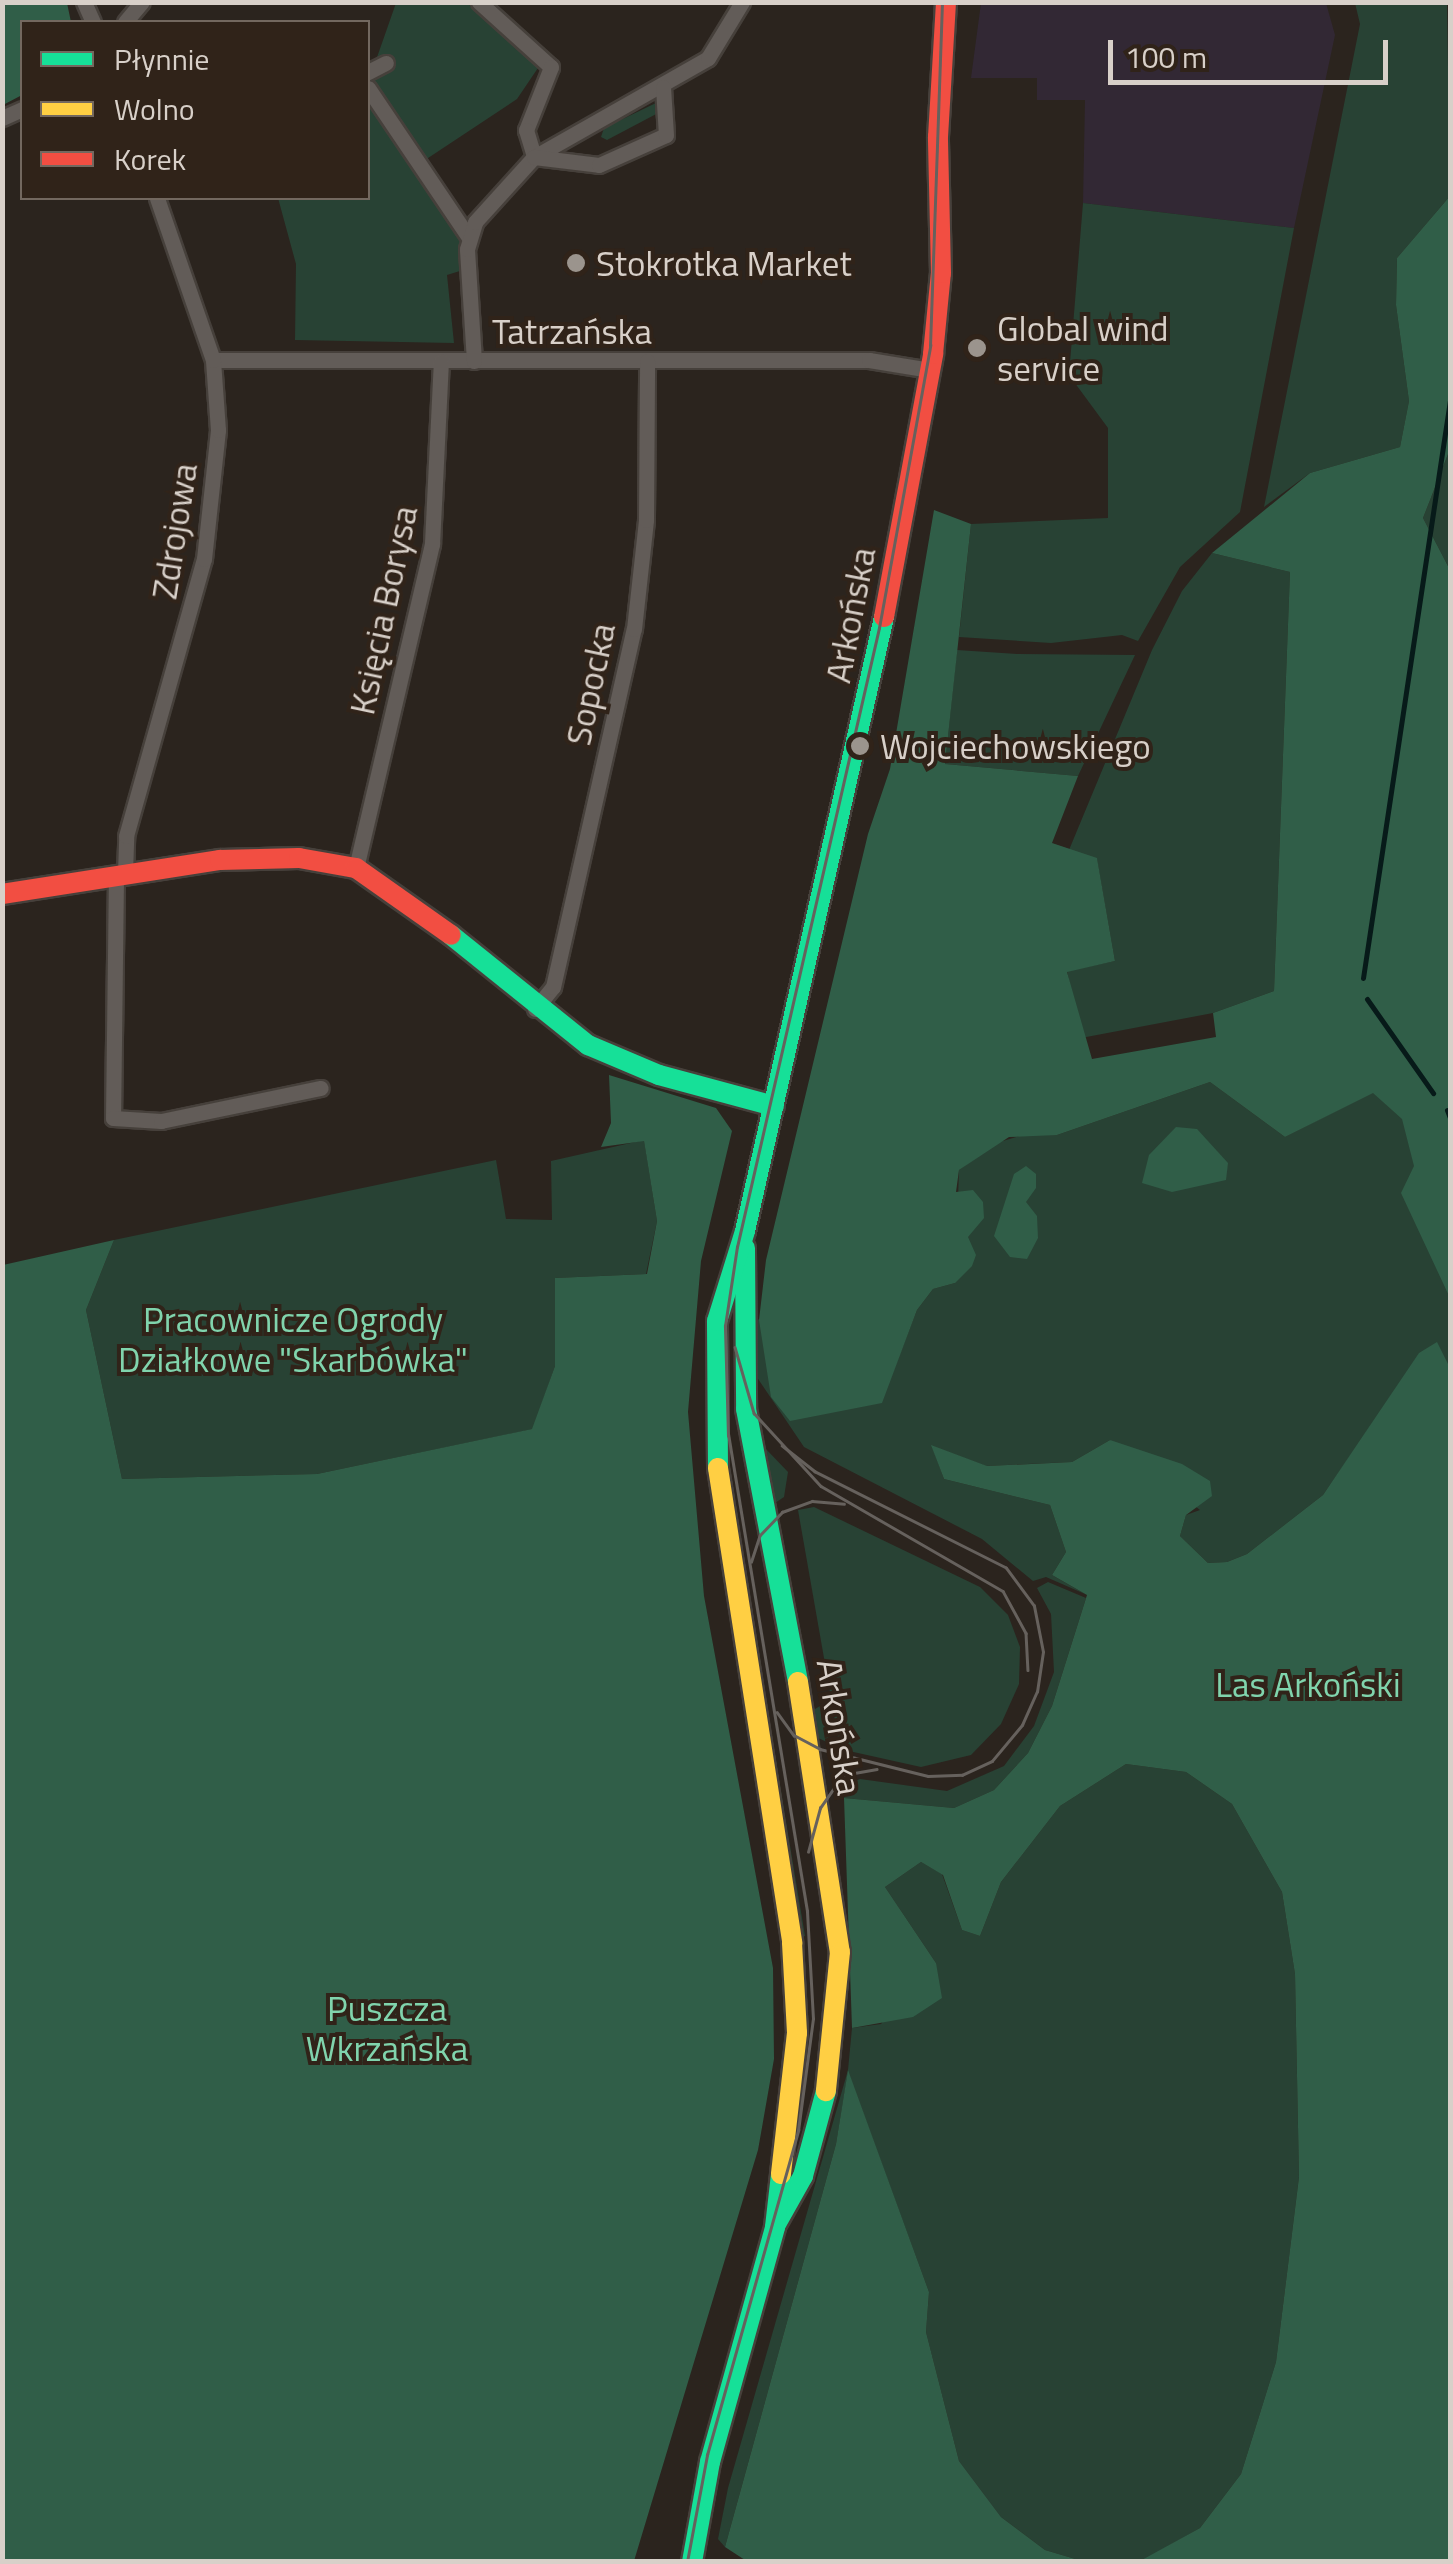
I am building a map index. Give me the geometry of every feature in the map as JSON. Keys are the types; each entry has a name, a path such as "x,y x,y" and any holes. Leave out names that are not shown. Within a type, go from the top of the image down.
{"street":[{"path":"479,2 550,67 526,130 534,158"},
{"path":"468,236 534,158 663,87 717,49 742,2"},
{"name":"Arkońska","path":"692,2562 710,2462 775,2227 797,2046 794,1962 722,1524 713,1422 718,1313 745,1231 882,631 930,370 941,284 938,137 946,2"},
{"path":"370,71 386,63"},
{"path":"534,158 598,165 666,135 663,87"},
{"path":"370,91 468,236 474,361"},
{"name":"Zdrojowa","path":"158,200 212,360 218,430 204,560 126,836 120,874 114,1118 161,1122 321,1088"},
{"name":"Tatrzańska","path":"212,360 869,360 930,370"},
{"name":"Sopocka","path":"536,1008 554,987 634,629 646,520 647,360"},
{"name":"Księcia Borysa","path":"356,868 432,544 441,361"},
{"path":"2,894 120,874 276,858 356,868 392,888 536,1008 620,1060 774,1106"},
{"name":"Arkońska","path":"745,1231 744,1388 773,1525 840,1960 825,2098 802,2179 775,2227"}],"shaded area":[{"path":"981,3 1326,3 1335,35 1294,228 1083,203 1085,100 1037,100 1037,78 971,78"}],"green space":[{"path":"3,2 67,3 71,20 20,20 20,96 3,105"},
{"path":"396,3 467,3 540,65 517,99 416,166 464,238 463,270 447,275 454,343 295,340 296,264 279,200 370,200 370,77"},
{"path":"1355,3 1447,3 1450,196 1397,258 1396,305 1409,401 1400,447 1310,473 1264,507 1360,24"},
{"path":"658,102 660,112 607,140 601,137 604,128"},
{"path":"1450,196 1450,449 1423,518 1450,570 1450,1298 1401,1193 1414,1166 1402,1119 1373,1093 1285,1137 1210,1082 1057,1135 1009,1137 959,1170 956,1192 973,1190 983,1202 984,1218 968,1237 976,1255 972,1266 955,1283 933,1289 917,1310 882,1403 790,1421 771,1397 759,1320 766,1260 868,834 890,769 934,510 971,524 945,764 1078,776 1052,843 1097,858 1115,961 1067,972 1092,1059 1216,1037 1213,1013 1274,991 1290,572 1212,553 1310,473 1400,447 1409,401 1396,305 1397,258"},
{"path":"1083,203 1294,228 1240,512 1180,567 1138,641 1122,635 1051,643 959,637 971,524 1108,518 1108,428 1069,375"},
{"path":"1450,449 1450,570 1423,518"},
{"path":"1212,553 1290,572 1274,991 1213,1013 1081,1038 1067,971 1115,961 1097,859 1069,850 1152,650 1182,591"},
{"path":"957,650 1135,655 1078,776 945,764"},
{"path":"1450,908 1450,1552 1386,1404 1323,1495 1247,1554 1227,1562 1208,1563 1180,1536 1186,1515 1200,1510 1110,1440 1072,1462 986,1466 932,1446 944,1479 1050,1505 1066,1552 1052,1575 1085,1594 1046,1577 1033,1581 982,1539 804,1447 754,1373 758,1319 881,1403 917,1310 933,1289 955,1283 959,1170 996,1143 1033,1132 1057,1135 1210,1082 1285,1137 1373,1092 1396,1113"},
{"name":"Puszcza Wkrzańska","path":"609,1075 716,1108 732,1131 701,1261 688,1412 704,1596 773,1968 774,2059 758,2150 634,2561 3,2561 3,1265 114,1240 86,1310 122,1479 317,1474 532,1429 555,1366 555,1278 647,1274 657,1221 644,1141 601,1147 611,1123"},
{"path":"1176,1127 1197,1129 1228,1163 1226,1180 1172,1192 1142,1183 1149,1155"},
{"name":"Pracownicze Ogrody Działkowe \"Skarbówka\"","path":"644,1140 657,1221 646,1274 555,1278 555,1366 533,1429 317,1474 122,1479 86,1310 114,1240 496,1160 506,1219 552,1220 551,1161"},
{"path":"1026,1166 1036,1174 1036,1188 1026,1202 1037,1216 1038,1238 1027,1259 1010,1257 994,1236 1014,1174"},
{"name":"Las Arkoński","path":"1437,1342 1450,1368 1450,2561 1140,2561 1200,2528 1241,2474 1276,2362 1299,2177 1295,1974 1282,1892 1232,1804 1186,1772 1126,1764 1060,1806 1001,1882 980,1936 962,1930 943,1875 921,1862 885,1887 936,1963 942,1998 913,2017 852,2028 844,1798 954,1808 994,1790 1028,1753 1052,1706 1087,1595 1052,1575 1066,1552 1050,1505 944,1479 931,1445 987,1466 1072,1462 1110,1440 1182,1464 1210,1481 1212,1496 1186,1515 1180,1536 1208,1563 1227,1562 1247,1554 1323,1495 1419,1353"},
{"path":"765,1448 788,1472 784,1497 775,1503"},
{"path":"814,1507 980,1587 1008,1615 1020,1647 1019,1684 1001,1724 971,1755 921,1767 840,1749 798,1510"},
{"path":"1048,1582 1086,1598 1052,1706 1028,1753 994,1790 954,1808 844,1798 848,1784 860,1779 947,1791 1004,1766 1034,1726 1054,1672 1051,1614 1037,1588"},
{"path":"823,1704 829,1743 816,1737 812,1711"},
{"path":"775,1755 805,1936 801,1937 771,1756"},
{"path":"1126,1764 1186,1772 1232,1804 1282,1892 1295,1974 1299,2177 1276,2362 1241,2474 1200,2528 1142,2561 1082,2561 1045,2550 1001,2517 959,2461 926,2332 929,2292 848,2072 836,2144 725,2547 718,2539 728,2488 848,2070 852,2028 881,2024 936,1963 885,1887 921,1862 942,1874 962,1930 980,1936 1001,1882 1060,1806"},
{"path":"848,2070 929,2292 926,2332 959,2461 1001,2517 1045,2550 1082,2561 748,2562 725,2547 836,2144"}],"waterway":[{"path":"1363,978 1450,400"},
{"path":"1367,999 1433,1093"},
{"path":"1447,1110 1450,1118"}],"tram line":[{"path":"687,2562 707,2455 798,2131 813,2019 807,1911 728,1436 725,1326 737,1247 879,628 930,346 942,2"},
{"path":"735,1347 754,1413 821,1486 1003,1591 1026,1633 1028,1670"},
{"path":"777,1712 794,1735 820,1749 928,1776 962,1775 992,1761 1022,1725 1037,1692 1043,1652 1034,1606 1006,1568 815,1472 782,1446"},
{"path":"751,1562 760,1535 782,1512 812,1501 844,1504"},
{"path":"808,1852 820,1808 843,1775 876,1769"}],"traffic: fast":[{"path":"718,1468 717,1321 745,1231 884,617"},
{"path":"451,935 588,1045 659,1075 774,1106"},
{"path":"745,1248 746,1409 798,1682"},
{"path":"776,2224 803,2176 826,2091"},
{"path":"692,2562 710,2462 775,2227 781,2174"}],"traffic: slow":[{"path":"718,1468 792,1943 797,2033 781,2174"},
{"path":"798,1682 840,1952 826,2091"}],"traffic: jam":[{"path":"884,617 933,354 941,273 938,137 946,2"},
{"path":"2,894 220,860 299,858 356,868 451,935"}],"place":[{"name":"Stokrotka Market","path":"576,263"},
{"name":"Global wind service","path":"977,348"},
{"name":"Wojciechowskiego","path":"860,746"}]}
